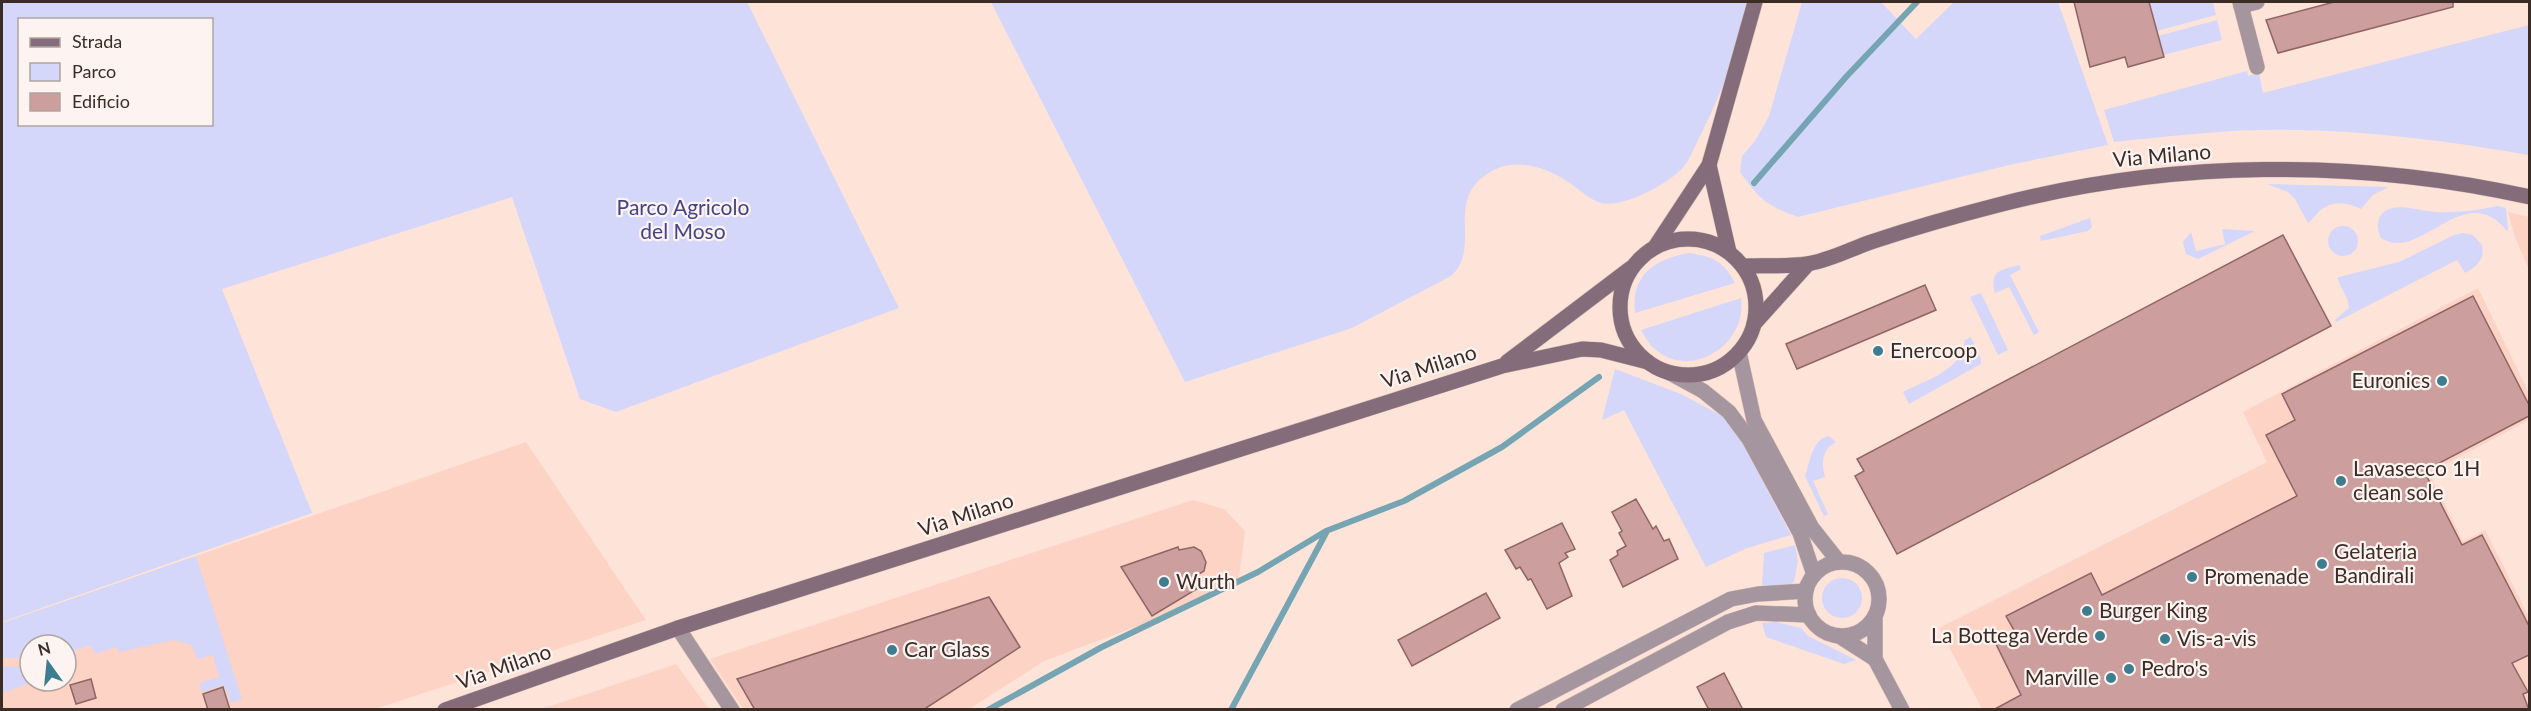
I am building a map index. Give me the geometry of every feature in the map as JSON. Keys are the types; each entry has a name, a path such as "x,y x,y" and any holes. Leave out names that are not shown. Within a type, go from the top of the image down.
{"main road":[{"path":"1655,247 1709,165 1755,2"},
{"path":"1709,165 1729,252"},
{"name":"Via Milano","path":"1743,266 1808,264 1908,230 1998,204 2083,185 2147,176 2288,170 2381,174 2529,197"},
{"name":"Via Milano","path":"445,710 678,628 1502,366 1582,349 1601,350 1648,362 1670,373 1689,375 1708,372 1725,364 1740,352 1748,339 1754,324 1755,294 1743,266 1729,252 1712,243 1693,238 1674,240 1655,247 1635,265 1502,366"},
{"name":"Via Milano","path":"1754,324 1808,264"},
{"name":"Via Milano","path":"1635,265 1625,280 1620,298 1621,316 1626,334 1635,350 1648,362"}],"street":[{"path":"2257,67 2241,4 2258,2"},
{"path":"1740,352 1754,420 1812,528 1839,562"},
{"path":"1670,373 1703,392 1729,412 1749,439 1800,533 1814,575"},
{"path":"1875,659 1839,636 1821,630 1809,615 1805,603 1806,591 1814,575 1821,569 1839,562 1857,565 1872,577 1879,592 1879,604 1875,616 1875,659 1902,710"},
{"path":"1518,710 1731,598 1806,591"},
{"path":"1563,710 1728,622 1756,613 1809,615"},
{"path":"1839,636 1860,632 1875,616"},
{"path":"678,628 732,710"},
{"path":"1632,650 1641,669"},
{"path":"1575,679 1585,698"},
{"path":"469,710 484,696"}],"shaded area":[{"path":"2508,212 2529,217 2529,270 2515,237"},
{"path":"2478,288 2529,393 2529,420 2429,473 2463,541 2485,530 2529,617 2529,709 1982,709 1939,628 2267,462 2243,412"},
{"path":"526,442 646,620 372,710 2,709 2,623"},
{"path":"1193,500 1224,509 1245,531 1239,578 1143,624 1044,661 969,709 743,709 710,659"},
{"path":"676,664 709,709 541,709 584,695"}],"green space":[{"name":"Parco Agricolo del Moso","path":"2,2 747,2 899,308 616,412 580,399 512,197 222,289 312,513 2,622"},
{"path":"991,2 1754,2 1710,116 1685,165 1670,179 1634,198 1610,204 1593,200 1562,178 1543,169 1521,165 1500,167 1476,183 1469,196 1465,210 1464,251 1460,264 1451,276 1352,328 1185,382"},
{"path":"1802,2 1881,2 1916,39 1954,2 2058,2 2108,145 2009,165 1798,217 1778,209 1759,195 1740,172 1742,156 1755,141 1769,116"},
{"path":"2149,2 2213,2 2216,15 2157,31"},
{"path":"2217,20 2222,40 2163,55 2158,36"},
{"path":"2529,25 2529,155 2396,136 2328,131 2261,130 2188,134 2114,142 2104,110 2247,71 2248,76 2259,73 2263,93"},
{"path":"2267,184 2388,187 2373,195 2361,209 2346,204 2332,204 2320,211 2308,223 2295,199 2288,192"},
{"path":"2497,206 2506,208 2508,232 2492,217 2475,213 2459,216 2412,240 2396,243 2381,238 2378,230 2378,222 2383,213 2393,208 2453,212"},
{"path":"2090,218 2092,227 2088,231 2041,241 2040,236"},
{"path":"2343,226 2354,230 2358,241 2354,252 2343,256 2332,252 2328,241 2332,230"},
{"path":"2222,229 2255,231 2198,259 2186,254 2183,242 2191,232 2196,251 2225,244"},
{"path":"2463,233 2473,235 2482,245 2481,259 2473,268 2465,273 2457,260 2336,322 2335,320 2349,308 2337,278 2399,262 2454,235"},
{"path":"1690,253 1706,256 1722,265 1735,283 1635,313 1637,288 1648,270 1667,259"},
{"path":"2019,265 2021,269 2010,275 2039,332 2034,335 2009,287 1995,293 1995,276 2001,270"},
{"path":"1981,293 2008,350 1998,355 1970,297"},
{"path":"1741,298 1741,315 1736,330 1714,353 1700,359 1685,361 1669,358 1649,343 1641,330"},
{"path":"1971,337 1981,364 1909,404 1903,392 1950,367 1962,351 1965,340"},
{"path":"1615,369 1681,394 1726,418 1738,434 1791,535 1747,548 1706,567 1624,410 1602,420"},
{"path":"1829,436 1836,442 1825,452 1823,467 1825,477 1813,481 1828,514 1824,516 1805,476 1815,446 1823,438"},
{"path":"1795,545 1798,561 1794,582 1782,586 1762,585 1764,553"},
{"path":"196,556 242,699 231,703 224,685 202,692 199,683 219,677 213,655 197,659 192,645 173,640 119,652 116,647 95,654 91,645 78,649 78,633 18,633 18,658 2,658 2,623"},
{"path":"1842,578 1856,584 1862,598 1856,612 1842,618 1828,612 1822,598 1828,584"},
{"path":"1776,622 1801,628 1808,636 1856,660 1844,664 1766,637 1762,623"},
{"path":"18,666 18,687 2,693 2,667"}],"building":[{"path":"2074,2 2149,2 2164,57 2128,67 2125,57 2090,67"},
{"path":"2334,2 2453,2 2453,7 2278,53 2266,20"},
{"path":"2283,235 2331,326 1897,554 1855,476 1864,471 1857,459"},
{"path":"1925,285 1936,310 1797,369 1786,344"},
{"path":"2473,296 2529,405 2529,416 2424,471 2462,545 2482,535 2529,626 2529,655 2512,663 2528,692 2523,694 2529,710 1993,710 2021,695 1996,644 2016,634 2006,616 2091,573 2102,595 2297,496 2266,435 2295,420 2282,394"},
{"path":"1636,499 1653,529 1656,526 1664,541 1669,539 1678,559 1623,587 1610,560 1618,555 1617,551 1626,546 1619,533 1622,531 1612,512"},
{"path":"1562,523 1575,549 1565,553 1568,557 1559,563 1572,596 1547,609 1531,579 1528,580 1520,567 1516,569 1505,550"},
{"name":"Wurth","path":"1178,547 1179,550 1194,547 1201,551 1206,562 1204,571 1194,577 1200,587 1152,616 1121,567"},
{"path":"1486,593 1500,618 1412,666 1398,640"},
{"path":"989,597 1020,647 923,710 755,710 737,679"},
{"path":"1724,673 1743,710 1709,710 1697,687"},
{"path":"91,679 96,698 76,704 73,693 78,693 78,683"},
{"path":"223,687 230,710 208,710 203,694"}],"waterway":[{"path":"1754,183 1846,77 1917,2"},
{"path":"988,710 1102,647 1258,572 1326,531 1404,501 1502,447 1599,377"},
{"path":"1231,710 1326,533"}],"place":[{"name":"Enercoop","path":"1878,351"},
{"name":"Euronics","path":"2442,381"},
{"name":"Lavasecco 1H clean sole","path":"2341,481"},
{"name":"Gelateria Bandirali","path":"2322,564"},
{"name":"Promenade","path":"2192,577"},
{"name":"Wurth","path":"1164,582"},
{"name":"Burger King","path":"2087,611"},
{"name":"La Bottega Verde","path":"2100,636"},
{"name":"Vis-a-vis","path":"2165,639"},
{"name":"Car Glass","path":"892,650"},
{"name":"Pedro's","path":"2129,669"},
{"name":"Marville","path":"2111,678"}]}
